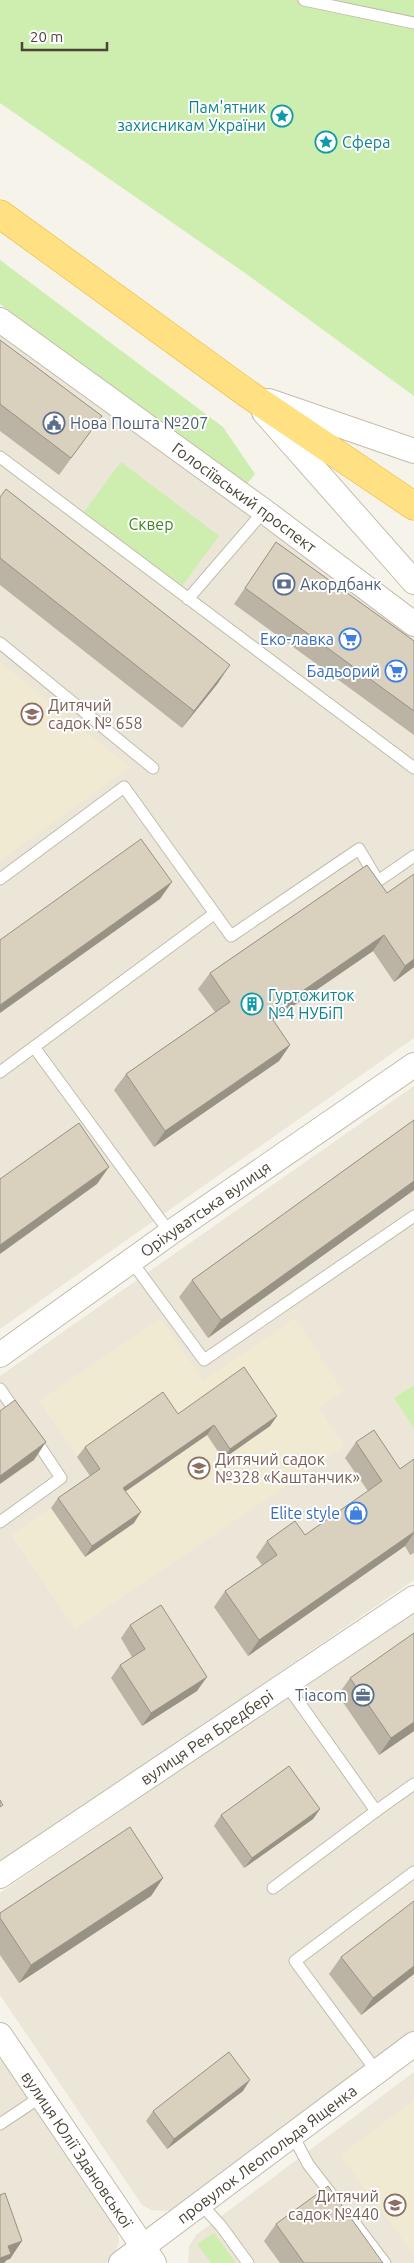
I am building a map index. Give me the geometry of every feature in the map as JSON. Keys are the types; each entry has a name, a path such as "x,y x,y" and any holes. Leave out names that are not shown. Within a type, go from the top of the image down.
{"highway":[{"path":"0,214 248,394 414,506"}],"street":[{"name":"Голосіївський проспект","path":"0,320 264,511 414,624"},
{"path":"248,394 414,451"},
{"path":"248,394 414,582"},
{"name":"Оріхуватська вулиця","path":"0,1355 170,1233 414,1065"},
{"name":"вулиця Рея Бредбері","path":"0,1876 414,1598"},
{"name":"вулиця Юлії Здановської","path":"0,2035 149,2255"},
{"name":"провулок Леопольда Ященка","path":"121,2263 149,2255 200,2203 414,2044"}],"lane":[{"path":"304,0 414,23"},
{"path":"0,457 414,768"},
{"path":"188,599 264,511"},
{"path":"0,643 153,768"},
{"path":"0,879 124,787 231,936 359,850 378,882 414,856"},
{"path":"0,1072 214,914"},
{"path":"34,1047 170,1233"},
{"path":"132,1262 204,1360 414,1216"},
{"path":"0,1389 61,1478 0,1522"},
{"path":"286,1684 376,1810"},
{"path":"273,1888 376,1810 414,1784"},
{"path":"377,2072 295,1961 414,1872"},
{"path":"0,2124 42,2096"},
{"path":"292,2134 308,2164 385,2263"},
{"path":"200,2203 221,2226 248,2263"}],"shaded area":[{"path":"0,333 414,637 414,1038 0,1329"},
{"name":"Дитячий садок № 658","path":"0,662 130,767 0,861"},
{"path":"414,1086 414,1580 0,1864 0,1376"},
{"name":"Дитячий садок №328 «Каштанчик»","path":"161,1318 203,1381 295,1318 343,1391 319,1408 345,1446 75,1629 11,1535 93,1479 39,1401"},
{"path":"414,1611 414,2035 176,2209 164,2211 151,2210 142,2205 0,1995 0,1893"},
{"path":"0,2052 118,2230 119,2243 114,2254 106,2263 0,2263"},
{"path":"414,2072 414,2263 188,2263 189,2246 196,2235"},
{"name":"Дитячий садок №440","path":"414,2100 414,2255 340,2155"}],"green space":[{"path":"0,0 414,0 414,396 245,273 0,103"},
{"path":"0,260 223,427 255,474 246,485 0,304"},
{"name":"Сквер","path":"121,462 219,536 182,586 84,512"},
{"path":"414,1385 414,1428 394,1398"},
{"path":"214,2233 236,2263 211,2263 197,2244"}],"building":[{"path":"0,340 102,416 71,458 0,404"},
{"path":"6,489 230,665 194,711 0,558 0,497"},
{"path":"276,542 414,641 414,711 245,588"},
{"path":"141,839 172,882 0,1005 0,940"},
{"name":"Гуртожиток №4 НУБіП","path":"367,865 387,893 414,874 414,959 405,966 384,935 269,1014 290,1045 165,1131 126,1074 230,1002 210,973"},
{"path":"414,1120 414,1181 221,1320 192,1280"},
{"path":"79,1123 109,1167 0,1245 0,1179"},
{"path":"244,1367 277,1416 230,1449 214,1425 123,1488 141,1512 92,1546 58,1498 100,1469 85,1447 163,1392 178,1414"},
{"path":"15,1400 46,1442 0,1476 0,1411"},
{"path":"374,1430 400,1469 414,1459 414,1532 259,1640 225,1591 277,1555 267,1541 295,1521 305,1535 382,1481 356,1442"},
{"path":"161,1605 207,1677 151,1713 120,1665 145,1649 130,1625"},
{"path":"414,1633 414,1722 391,1738 350,1678"},
{"path":"289,1766 320,1809 252,1858 221,1815"},
{"path":"130,1827 163,1878 31,1965 0,1918 0,1913"},
{"path":"414,1901 414,1966 373,1998 341,1957"},
{"path":"229,2052 250,2080 174,2139 153,2111"},
{"path":"328,2186 383,2263 304,2263 276,2224"},
{"path":"5,2193 22,2241 8,2246 11,2254 0,2258 0,2195"}],"place":[{"name":"Пам'ятник захисникам України","path":"282,116"},
{"name":"Сфера","path":"326,142"},
{"name":"Нова Пошта №207","path":"54,423"},
{"name":"Акордбанк","path":"284,584"},
{"name":"Еко-лавка","path":"350,639"},
{"name":"Бадьорий","path":"396,671"},
{"name":"Дитячий садок № 658","path":"32,714"},
{"name":"Гуртожиток №4 НУБіП","path":"252,1004"},
{"name":"Дитячий садок №328 «Каштанчик»","path":"199,1468"},
{"name":"Elite style","path":"356,1513"},
{"name":"Tiacom","path":"363,1695"},
{"name":"Дитячий садок №440","path":"395,2205"}]}
